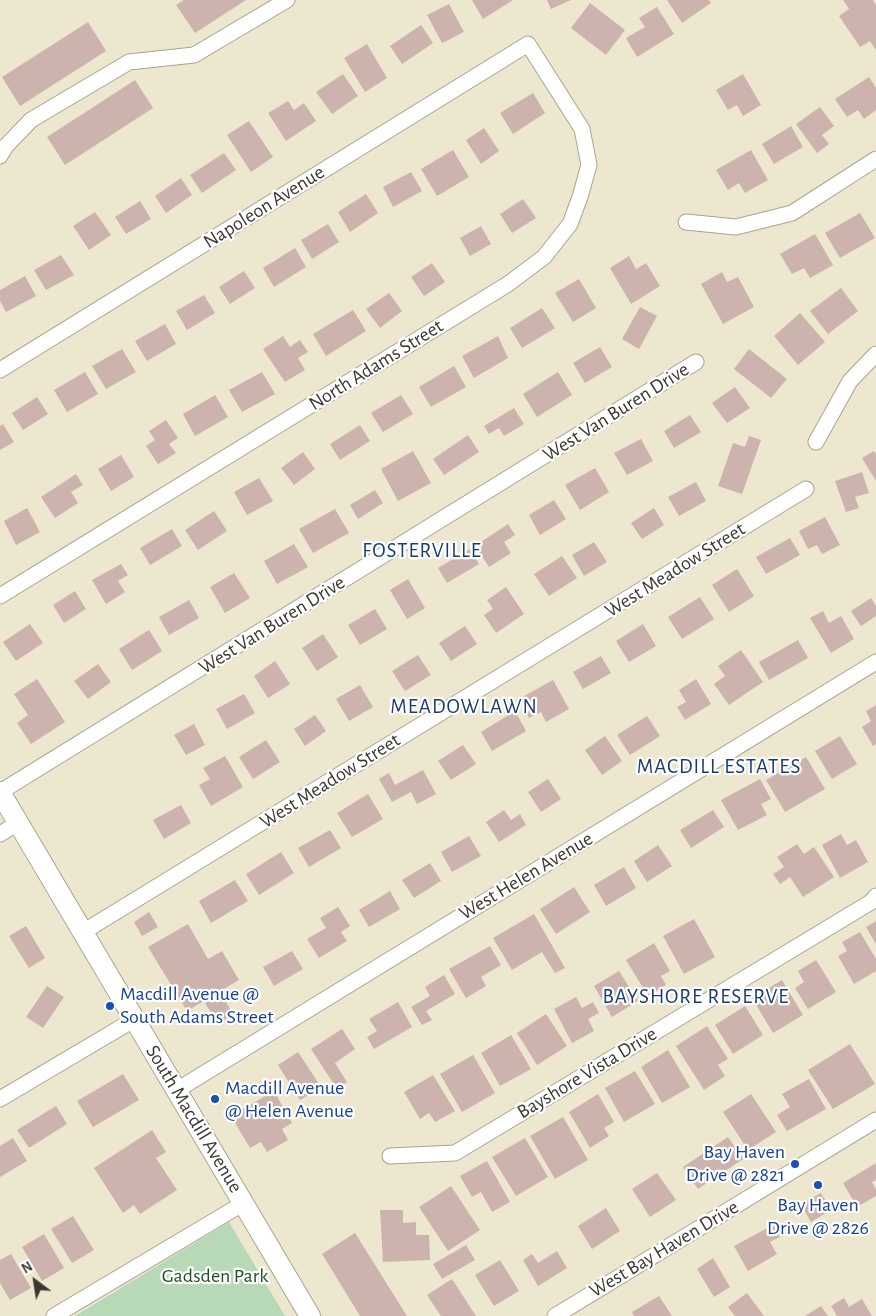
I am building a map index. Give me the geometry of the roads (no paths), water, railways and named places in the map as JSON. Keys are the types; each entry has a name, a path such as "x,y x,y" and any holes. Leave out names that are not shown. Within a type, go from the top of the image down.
{"street":[{"path":"0,156 6,146 31,120 129,62 194,55 287,0"},
{"name":"Napoleon Avenue","path":"0,370 528,44"},
{"name":"North Adams Street","path":"0,596 508,284 544,257 570,224 589,165 582,129 528,44"},
{"path":"686,222 736,227 792,213 876,159"},
{"path":"816,442 850,381 876,354"},
{"name":"West Van Buren Drive","path":"0,792 696,362"},
{"name":"West Meadow Street","path":"83,932 806,489"},
{"name":"West Helen Avenue","path":"177,1090 876,662"},
{"name":"South Macdill Avenue","path":"0,792 310,1316"},
{"path":"0,834 18,823"},
{"name":"Bayshore Vista Drive","path":"390,1156 455,1153 871,902 876,896"},
{"path":"0,1099 135,1019"},
{"name":"West Bay Haven Drive","path":"555,1316 876,1120"},
{"path":"54,1316 244,1203"}],"place":[{"name":"Macdill Avenue @ South Adams Street","path":"110,1006"},
{"name":"Macdill Avenue @ Helen Avenue","path":"215,1099"},
{"name":"Bay Haven Drive @ 2821","path":"795,1164"},
{"name":"Bay Haven Drive @ 2826","path":"818,1185"}],"district":[{"name":"FOSTERVILLE","path":"422,551"},
{"name":"MEADOWLAWN","path":"464,707"},
{"name":"MACDILL ESTATES","path":"719,767"},
{"name":"BAYSHORE RESERVE","path":"696,997"}],"park label":[{"name":"Gadsden Park","path":"215,1276"}]}
